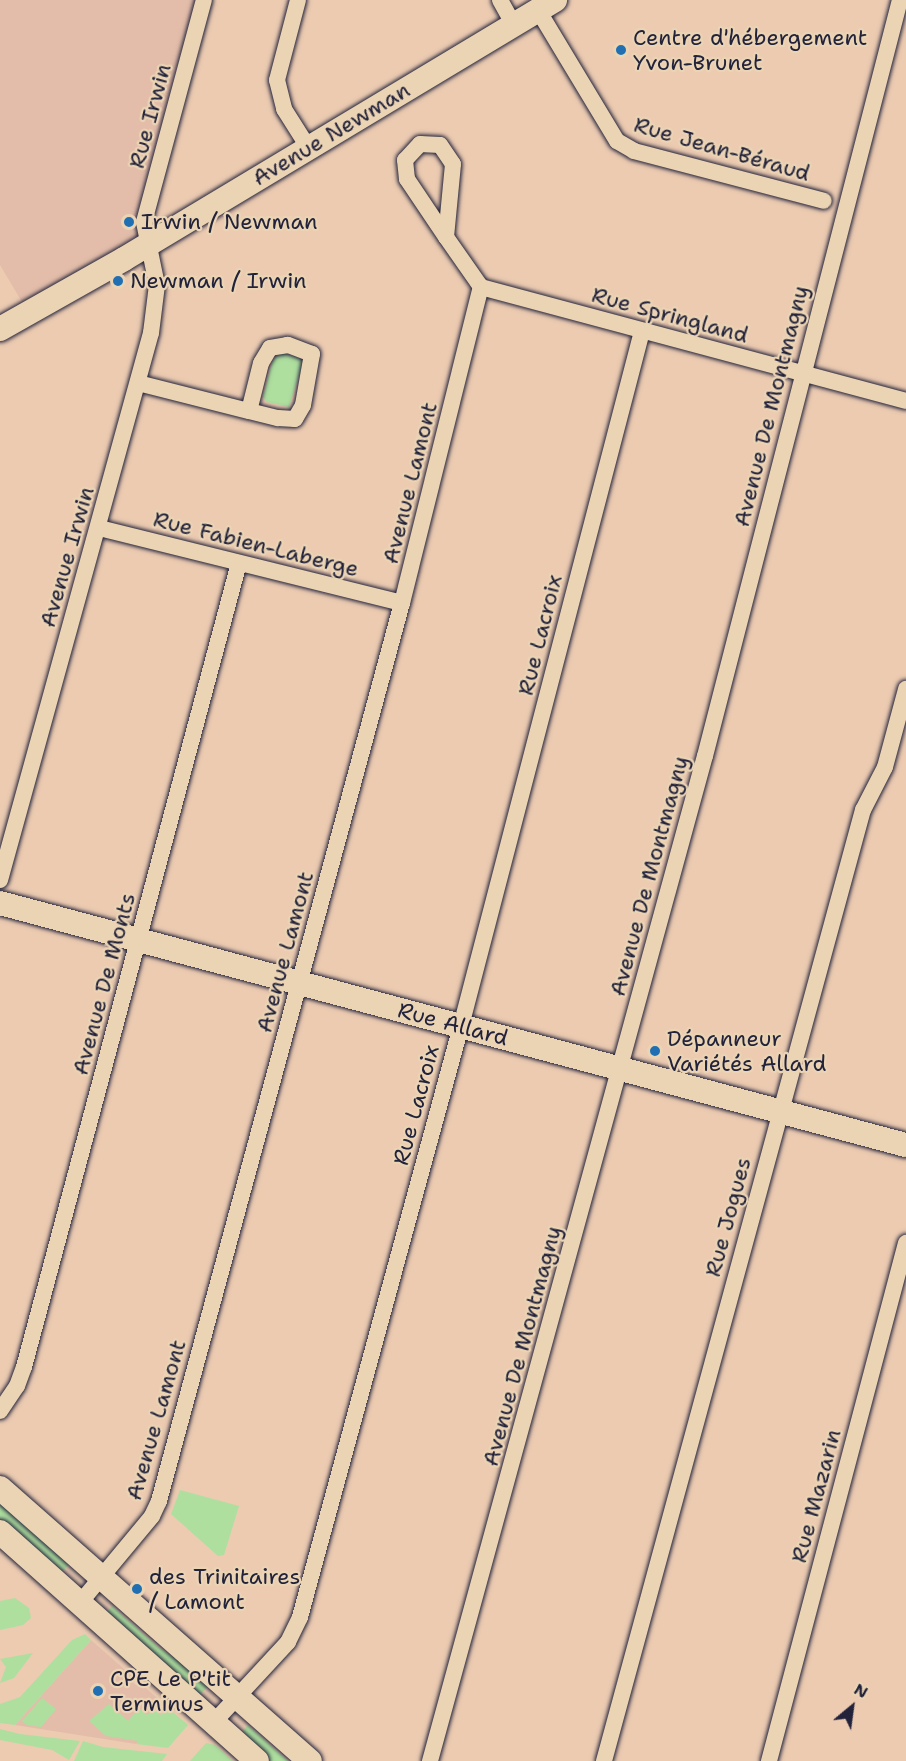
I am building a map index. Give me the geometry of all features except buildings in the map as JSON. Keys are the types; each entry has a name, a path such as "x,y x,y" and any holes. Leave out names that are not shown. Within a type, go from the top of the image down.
{"street":[{"name":"Rue Irwin","path":"149,244 144,222 204,0"},
{"path":"298,0 277,80 284,109 308,147"},
{"path":"500,0 514,25"},
{"name":"Avenue De Montmagny","path":"430,1761 621,1068 900,0"},
{"name":"Avenue Newman","path":"0,329 149,244 546,5"},
{"name":"Rue Jean-Béraud","path":"546,5 617,141 634,151 824,201"},
{"path":"446,237 453,164 440,145 420,144 405,160 407,179 446,237 481,287"},
{"name":"Avenue Irwin","path":"0,880 99,528 156,309 156,276 149,244"},
{"name":"Rue Springland","path":"481,287 906,401"},
{"name":"Avenue Lamont","path":"79,1604 152,1516 159,1501 402,603 481,287"},
{"name":"Rue Lacroix","path":"214,1722 288,1642 300,1617 461,1026 642,331"},
{"path":"138,383 249,411 286,420 298,416 313,366 312,354 288,345 270,348 261,363 249,411"},
{"name":"Rue Fabien-Laberge","path":"99,528 402,603"},
{"name":"Avenue De Monts","path":"0,1411 17,1386 24,1367 239,563"},
{"name":"Rue Jogues","path":"604,1761 863,810 885,767 906,689"},
{"name":"Rue Allard","path":"0,903 906,1145"},
{"name":"Rue Mazarin","path":"769,1761 906,1243"},
{"path":"0,1488 309,1761"},
{"path":"0,1532 257,1761"}],"shaded area":[{"path":"0,0 204,0 149,244 28,312 0,265"},
{"name":"CPE Le P'tit Terminus","path":"91,1640 132,1676 129,1679 136,1685 139,1682 167,1707 136,1744 15,1725"}],"green space":[{"path":"282,353 300,358 303,363 289,407 267,402 263,397 273,359"},
{"path":"180,1490 239,1506 224,1555 218,1556 171,1514"},
{"path":"0,1498 72,1561 59,1575 0,1522"},
{"path":"15,1598 29,1608 31,1618 23,1625 0,1630 0,1601"},
{"path":"112,1606 157,1646 211,1683 197,1698 104,1616"},
{"path":"85,1634 91,1640 15,1725 0,1723 0,1704 20,1697 72,1640"},
{"path":"33,1653 14,1678 0,1683 6,1667 0,1659"},
{"path":"42,1698 56,1709 41,1727 27,1725 22,1721"},
{"path":"109,1704 128,1721 139,1708 147,1715 153,1709 161,1715 167,1707 188,1725 168,1748 136,1744 138,1741 106,1736 89,1721"},
{"path":"248,1725 288,1761 269,1761 239,1735"},
{"path":"0,1729 20,1734 80,1741 69,1760 52,1750 0,1740"},
{"path":"83,1741 103,1747 167,1754 162,1761 74,1761"},
{"path":"206,1743 215,1745 233,1761 190,1761"}],"place":[{"name":"Centre d'hébergement Yvon-Brunet","path":"621,50"},
{"name":"Irwin / Newman","path":"129,222"},
{"name":"Newman / Irwin","path":"118,281"},
{"name":"Dépanneur Variétés Allard","path":"655,1051"},
{"name":"des Trinitaires / Lamont","path":"137,1589"},
{"name":"CPE Le P'tit Terminus","path":"98,1691"}]}
